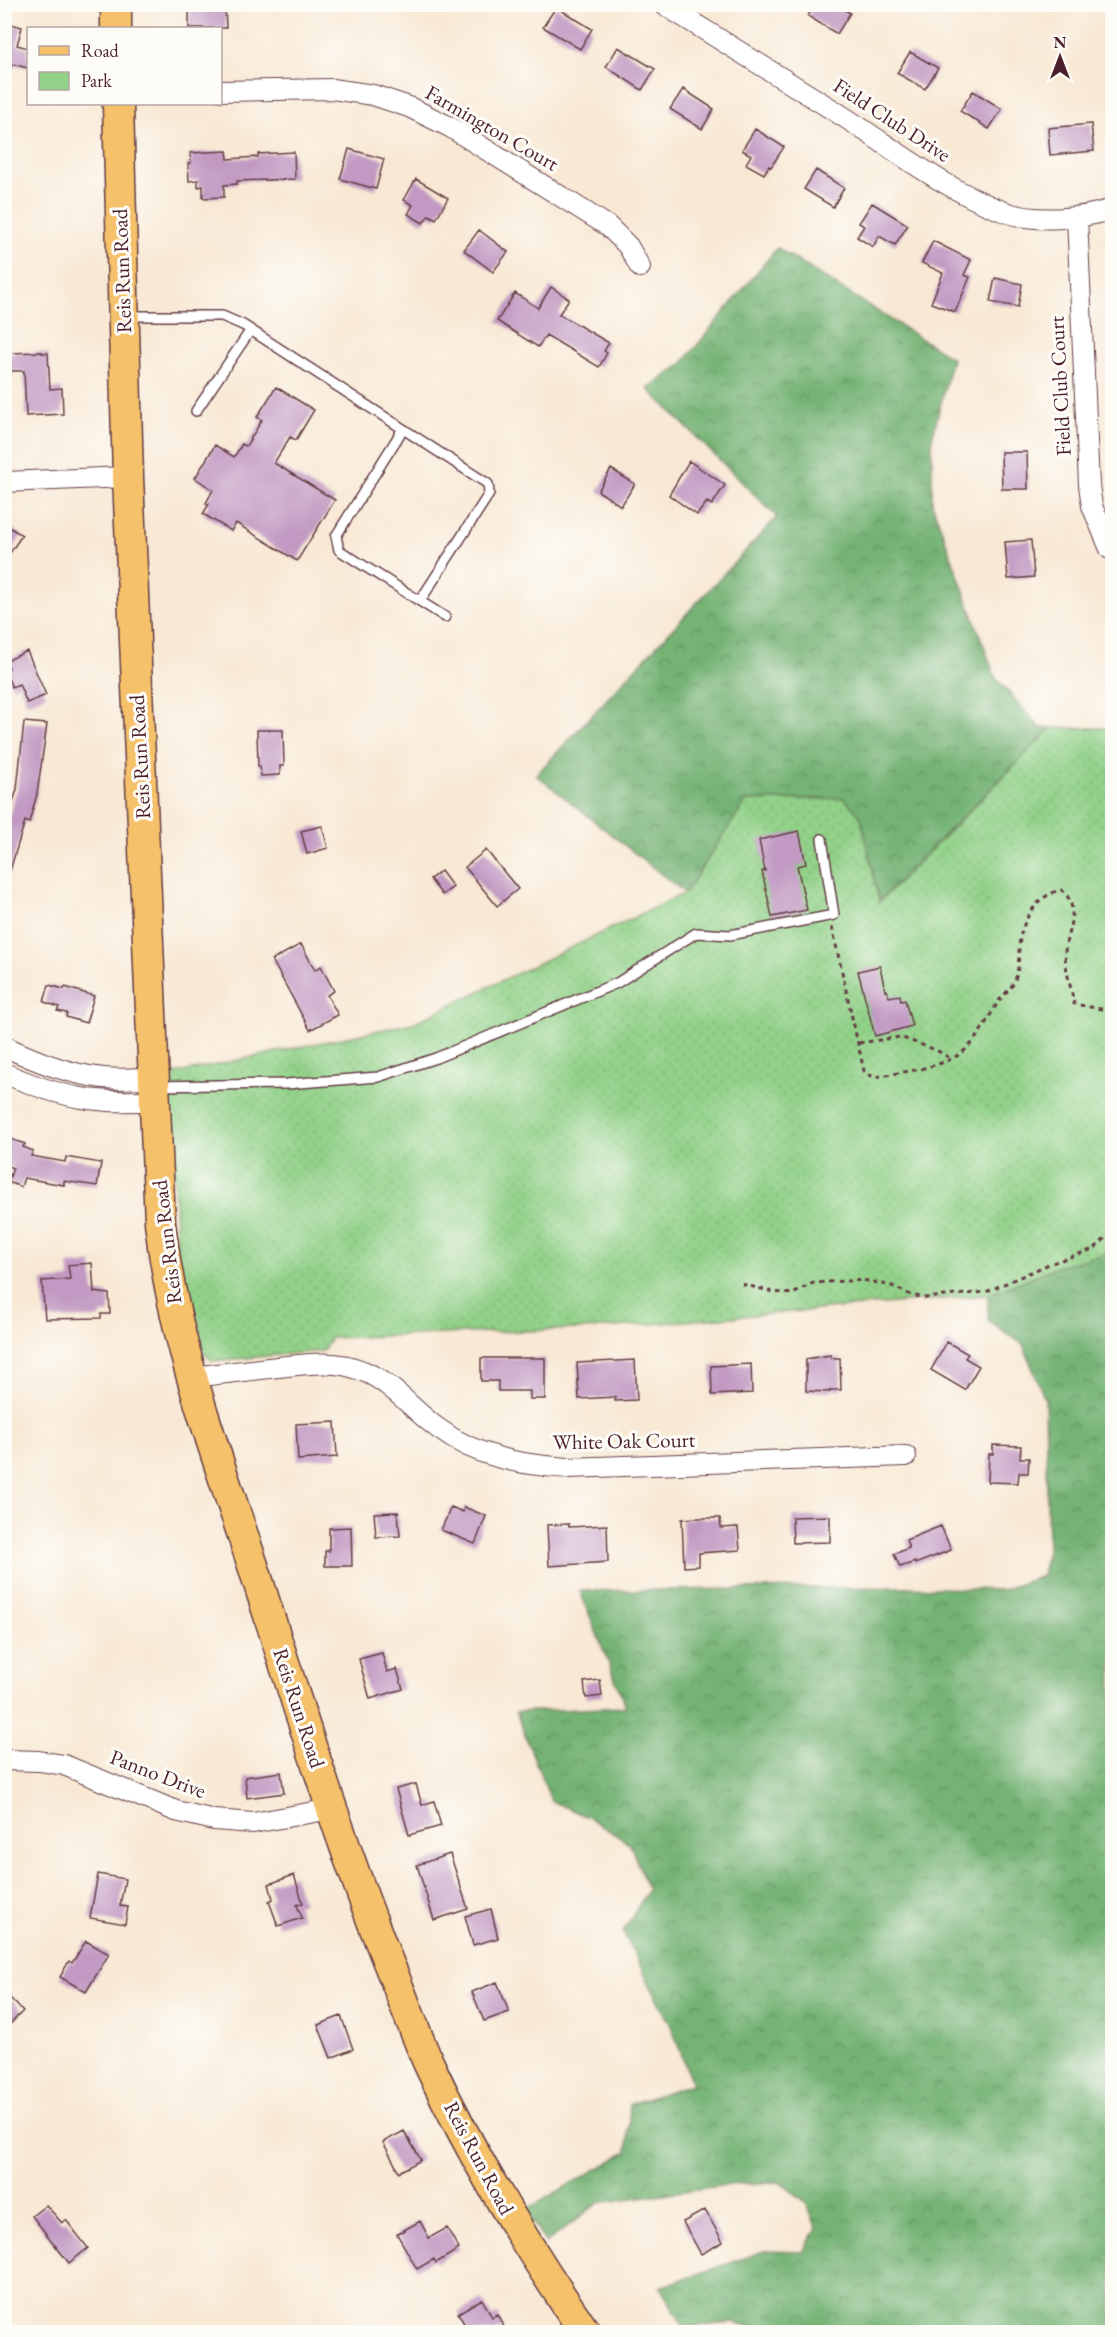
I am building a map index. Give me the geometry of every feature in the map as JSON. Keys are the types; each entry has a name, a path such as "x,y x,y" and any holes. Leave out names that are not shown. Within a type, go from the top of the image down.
{"main road":[{"path":"116,4 116,27"},
{"name":"Reis Run Road","path":"117,105 128,477 155,1088 164,1260 171,1298 192,1377 331,1809 378,1938 428,2062 504,2207 585,2332"}],"street":[{"name":"Field Club Drive","path":"663,4 935,178 1006,213 1047,218 1077,217 1113,209"},
{"name":"Farmington Court","path":"222,92 332,89 373,95 409,107 450,127 608,226 628,246 640,267"},
{"name":"Field Club Court","path":"1077,217 1089,485 1092,506 1110,549"},
{"path":"4,482 128,477"},
{"path":"4,1046 40,1063 83,1075 155,1088"},
{"path":"4,1073 29,1084 76,1098 102,1102 155,1088"},
{"name":"White Oak Court","path":"192,1377 323,1363 363,1371 390,1387 439,1430 463,1444 487,1455 538,1466 568,1468 906,1456"},
{"name":"Panno Drive","path":"4,1760 64,1765 176,1811 214,1820 253,1823 331,1809"}],"lane":[{"path":"123,316 222,316 250,331 488,484 489,494 420,601"},
{"path":"196,411 250,331"},
{"path":"403,429 336,536 339,550 445,617"},
{"path":"155,1088 286,1084 378,1077 436,1058 617,983 696,933 730,935 834,915 822,839"}],"path":[{"path":"830,916 864,1071 869,1076 876,1077 940,1063 964,1051 983,1028 999,1001 1014,982 1024,924 1035,906 1051,891 1062,890 1068,895 1073,908 1065,950 1074,1004 1113,1011"},
{"path":"859,1044 900,1037 936,1050 950,1058"},
{"path":"742,1284 773,1292 794,1294 813,1283 863,1280 892,1286 911,1295 925,1298 986,1292 1049,1264 1094,1249 1113,1232"}],"green space":[{"path":"777,248 952,358 932,439 932,503 995,677 1040,728 1051,728 879,901 861,817 844,798 746,801 685,893 536,775 777,517 648,389 681,365"},
{"path":"1051,728 1112,728 1112,1252 1054,1268 988,1295 604,1328 331,1338 323,1351 213,1361 195,1346 177,1250 169,1075 413,1023 685,893 746,801 844,798 861,817 880,901"},
{"path":"1112,1252 1112,2332 765,2332 734,2323 684,2327 660,2287 764,2251 803,2252 817,2229 806,2202 779,2182 726,2185 598,2203 546,2243 525,2210 627,2152 630,2104 692,2084 672,2028 623,1932 648,1890 630,1844 588,1817 551,1801 516,1712 626,1707 580,1591 906,1587 1002,1590 1042,1576 1048,1545 1045,1400 1023,1344 988,1321 988,1295 1054,1268"}],"building":[{"path":"189,4 225,4 226,28 189,27"},
{"path":"815,4 836,4 850,13 837,34 808,16"},
{"path":"556,7 592,29 580,49 543,27"},
{"path":"4,22 22,27 17,45 27,48 27,68 12,64 9,76 4,75"},
{"path":"618,47 655,69 642,90 606,67"},
{"path":"910,52 938,68 925,89 897,73"},
{"path":"683,89 714,109 702,129 670,109"},
{"path":"973,91 1002,109 989,129 960,111"},
{"path":"1091,124 1094,151 1050,155 1048,128"},
{"path":"755,129 784,147 764,174 746,164 751,155 742,150"},
{"path":"349,149 384,159 376,189 340,179"},
{"path":"227,151 228,159 258,157 258,154 294,152 295,179 237,181 237,184 224,185 224,197 203,198 203,186 198,187 198,180 189,181 190,153"},
{"path":"816,170 844,188 833,207 804,189"},
{"path":"416,179 448,198 436,219 429,215 423,223 408,214 413,205 404,200"},
{"path":"872,203 908,225 895,245 879,236 873,247 857,237 864,226 859,223"},
{"path":"479,230 508,252 493,272 464,250"},
{"path":"933,241 971,260 964,275 970,277 955,312 931,303 943,273 922,263"},
{"path":"995,278 1022,284 1018,307 990,302"},
{"path":"551,287 569,299 559,314 609,343 604,351 607,353 599,367 546,335 538,347 497,321 515,293 538,308"},
{"path":"9,353 48,353 50,389 62,388 63,414 26,416 24,371 10,371"},
{"path":"276,387 314,410 296,440 290,437 274,463 335,500 297,561 236,523 231,531 203,514 213,490 195,478 215,445 234,457 242,444 246,446 262,420 257,417"},
{"path":"1001,452 1027,452 1028,489 1002,489"},
{"path":"689,461 725,485 712,505 707,502 697,515 669,495"},
{"path":"611,469 635,484 621,506 598,491"},
{"path":"4,524 22,535 4,562"},
{"path":"1031,540 1034,577 1008,579 1005,542"},
{"path":"27,651 46,695 27,703 19,684 12,687 4,670 9,668 6,661"},
{"path":"24,722 47,724 37,794 29,823 25,821 8,877 4,876 4,815 9,816 17,789"},
{"path":"257,730 283,730 284,766 280,766 280,775 261,776 260,766 258,766"},
{"path":"322,826 328,848 307,854 301,831"},
{"path":"799,831 806,864 797,866 807,910 772,917 762,871 765,871 759,840"},
{"path":"486,850 518,889 497,906 465,867"},
{"path":"441,871 453,887 442,895 430,879"},
{"path":"301,944 315,970 321,966 334,991 327,995 338,1015 310,1030 272,960"},
{"path":"880,966 885,991 887,990 889,997 900,995 901,1001 905,1000 912,1026 875,1036 858,971"},
{"path":"49,985 64,989 65,987 94,996 86,1023 66,1017 67,1013 57,1011 59,1007 44,1002"},
{"path":"4,1137 25,1144 23,1147 33,1151 31,1156 65,1162 66,1157 101,1163 97,1186 64,1181 64,1185 24,1178 21,1187 8,1182 13,1168 4,1165"},
{"path":"92,1263 94,1292 109,1294 110,1314 101,1314 101,1318 45,1319 42,1281 70,1279 68,1265"},
{"path":"947,1342 968,1354 965,1358 979,1366 965,1390 931,1370"},
{"path":"831,1355 831,1358 840,1358 841,1390 806,1391 806,1359"},
{"path":"481,1358 545,1358 545,1399 530,1399 530,1391 498,1391 498,1381 481,1381"},
{"path":"635,1360 637,1400 615,1401 615,1397 579,1399 577,1363"},
{"path":"751,1364 752,1393 712,1395 711,1366"},
{"path":"335,1422 337,1457 298,1460 296,1424"},
{"path":"993,1445 1021,1446 1020,1458 1029,1458 1028,1473 1019,1473 1018,1483 988,1482 989,1454 993,1454"},
{"path":"451,1507 463,1512 464,1507 486,1516 475,1544 441,1530"},
{"path":"398,1512 400,1536 376,1537 374,1513"},
{"path":"830,1516 830,1542 793,1543 792,1517"},
{"path":"720,1518 721,1528 738,1527 740,1550 699,1553 699,1566 684,1567 682,1519"},
{"path":"569,1524 569,1527 607,1525 608,1562 549,1566 547,1525"},
{"path":"941,1526 951,1550 915,1564 915,1562 900,1567 894,1554 909,1548 906,1540"},
{"path":"351,1527 352,1566 325,1566 325,1551 329,1551 329,1528"},
{"path":"382,1653 387,1672 397,1669 403,1689 370,1699 359,1659"},
{"path":"600,1680 602,1696 586,1698 584,1682"},
{"path":"281,1772 284,1793 247,1798 245,1777"},
{"path":"416,1784 422,1805 434,1801 441,1826 409,1835 396,1789"},
{"path":"450,1854 468,1909 434,1920 417,1865"},
{"path":"98,1874 125,1879 120,1906 128,1907 125,1924 90,1918"},
{"path":"294,1875 303,1903 297,1905 302,1918 278,1926 269,1901 273,1899 269,1884"},
{"path":"491,1909 498,1938 473,1945 465,1916"},
{"path":"86,1941 109,1954 86,1992 60,1977 69,1961 72,1963"},
{"path":"497,1982 509,2012 484,2021 472,1992"},
{"path":"4,1992 23,2011 4,2030"},
{"path":"341,2016 353,2049 331,2058 318,2025"},
{"path":"404,2131 421,2160 399,2172 383,2142"},
{"path":"46,2205 62,2223 66,2220 88,2248 69,2263 32,2216"},
{"path":"705,2210 723,2242 701,2254 683,2222"},
{"path":"420,2221 429,2238 447,2228 459,2249 436,2263 434,2259 417,2269 397,2234"},
{"path":"482,2299 492,2317 497,2314 504,2327 494,2332 469,2332 458,2313"}]}
